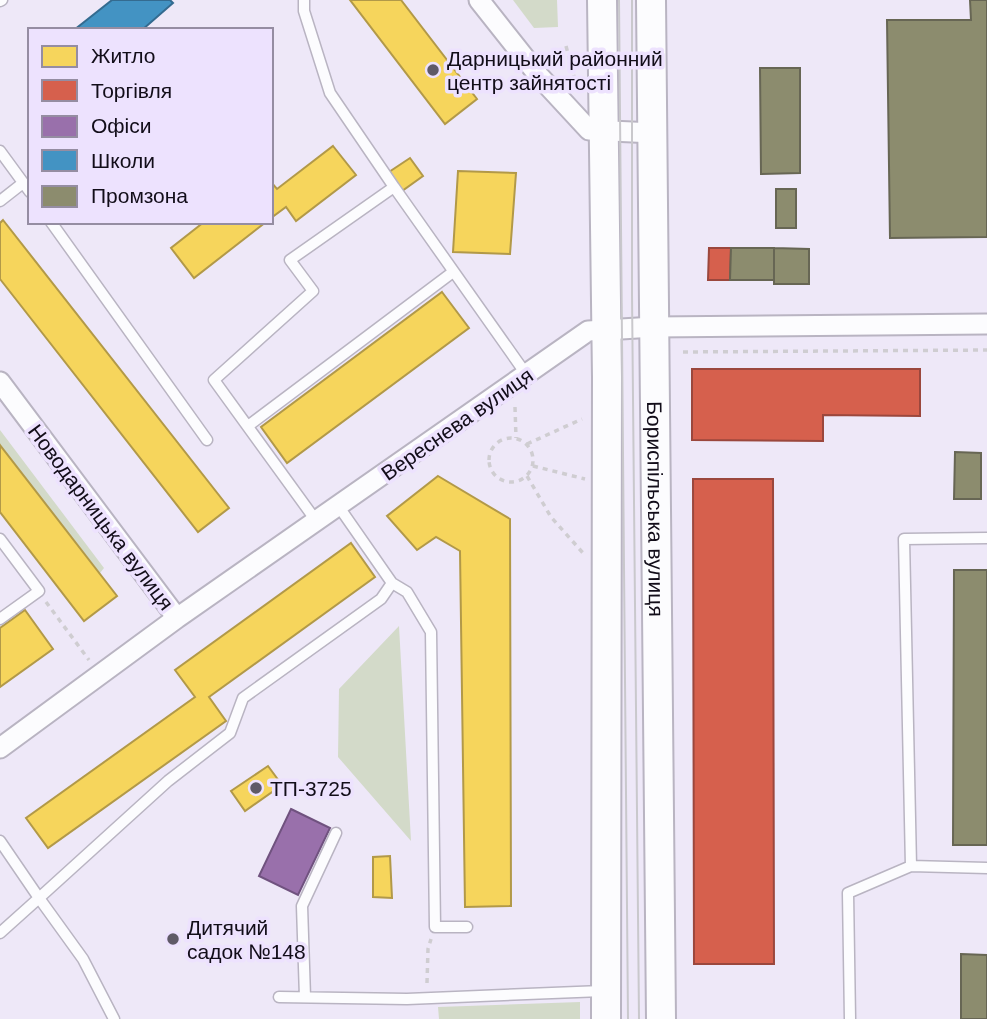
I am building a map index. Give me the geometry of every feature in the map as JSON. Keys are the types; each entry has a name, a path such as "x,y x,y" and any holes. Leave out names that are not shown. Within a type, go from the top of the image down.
{"main road":[{"path":"602,0 606,330 606,1019"},
{"name":"Бориспільська вулиця","path":"651,0 661,1019"}],"street":[{"path":"479,0 539,76 589,131 654,133"},
{"name":"Вереснева вулиця","path":"0,748 177,618 588,331 654,327 987,324"},
{"name":"Новодарницька вулиця","path":"0,382 177,618"}],"lane":[{"path":"304,0 304,11 330,93 526,374"},
{"path":"0,151 28,189"},
{"path":"0,201 23,183"},
{"path":"317,522 214,380 313,291 290,260 394,187"},
{"path":"52,224 207,440"},
{"path":"248,426 453,272"},
{"path":"339,507 392,583 407,592 431,632 435,927 467,927"},
{"path":"911,866 904,539 987,538"},
{"path":"0,539 39,591 0,619"},
{"path":"0,933 168,781 230,733 243,698 381,599 392,583"},
{"path":"305,997 302,906 336,833"},
{"path":"0,841 83,959 114,1019"},
{"path":"850,1019 848,893 911,866 987,868"},
{"path":"279,997 427,998 606,991"}],"path":[{"path":"683,352 987,350"},
{"path":"515,407 516,438"},
{"path":"527,444 590,415"},
{"path":"504,438 516,438 527,444 533,454 533,466 527,476 517,482 505,482 495,477 489,467 489,455 494,444 504,438"},
{"path":"533,466 590,481"},
{"path":"527,476 551,517 591,562"},
{"path":"39,591 89,661"},
{"path":"427,998 428,949 435,927"}],"green space":[{"path":"513,0 557,0 558,27 534,28"},
{"path":"0,430 104,568 100,573 0,445"},
{"path":"399,626 411,841 338,757 339,689"},
{"path":"580,1002 580,1019 439,1019 438,1007"}],"building: Житло":[{"path":"350,0 401,0 477,99 445,124"},
{"path":"333,146 356,175 296,221 286,207 273,217 273,184 277,189"},
{"path":"410,158 423,176 402,191 389,172"},
{"path":"458,171 516,173 510,254 453,252"},
{"path":"3,220 229,508 198,532 0,279 0,223"},
{"path":"201,224 263,224 194,278 171,248"},
{"path":"442,292 469,328 287,463 261,427"},
{"path":"0,445 117,596 84,621 0,512"},
{"path":"438,476 510,519 511,906 465,907 460,551 436,537 417,550 387,516"},
{"path":"351,543 375,577 209,697 226,721 48,848 26,818 195,697 175,670"},
{"path":"25,610 53,649 0,687 0,628"},
{"name":"ТП-3725","path":"268,766 282,785 245,811 231,791"},
{"path":"390,856 392,898 373,897 373,857"}],"building: Торгівля":[{"path":"709,248 731,248 730,280 708,280"},
{"path":"692,369 920,369 920,416 823,415 823,441 692,440"},
{"path":"693,479 773,479 774,964 694,964"}],"building: Офіси":[{"path":"291,809 330,828 298,895 259,876"}],"building: Школи":[{"path":"112,0 170,0 173,3 144,28 77,28"}],"building: Промзона":[{"path":"970,0 987,0 987,237 890,238 887,20 971,20"},
{"path":"760,68 800,68 800,173 761,174"},
{"path":"776,189 796,189 796,228 776,228"},
{"path":"731,248 774,248 774,280 730,280"},
{"path":"774,248 809,249 809,284 774,284"},
{"path":"955,452 981,453 981,499 954,499"},
{"path":"954,570 987,570 987,845 953,845"},
{"path":"961,954 987,955 987,1019 961,1019"}],"tram line":[{"path":"619,0 628,1019"},
{"path":"632,0 639,1019"}],"place":[{"name":"Дарницький районний центр зайнятості","path":"433,70"},
{"name":"ТП-3725","path":"256,788"},
{"name":"Дитячий садок №148","path":"173,939"}]}
